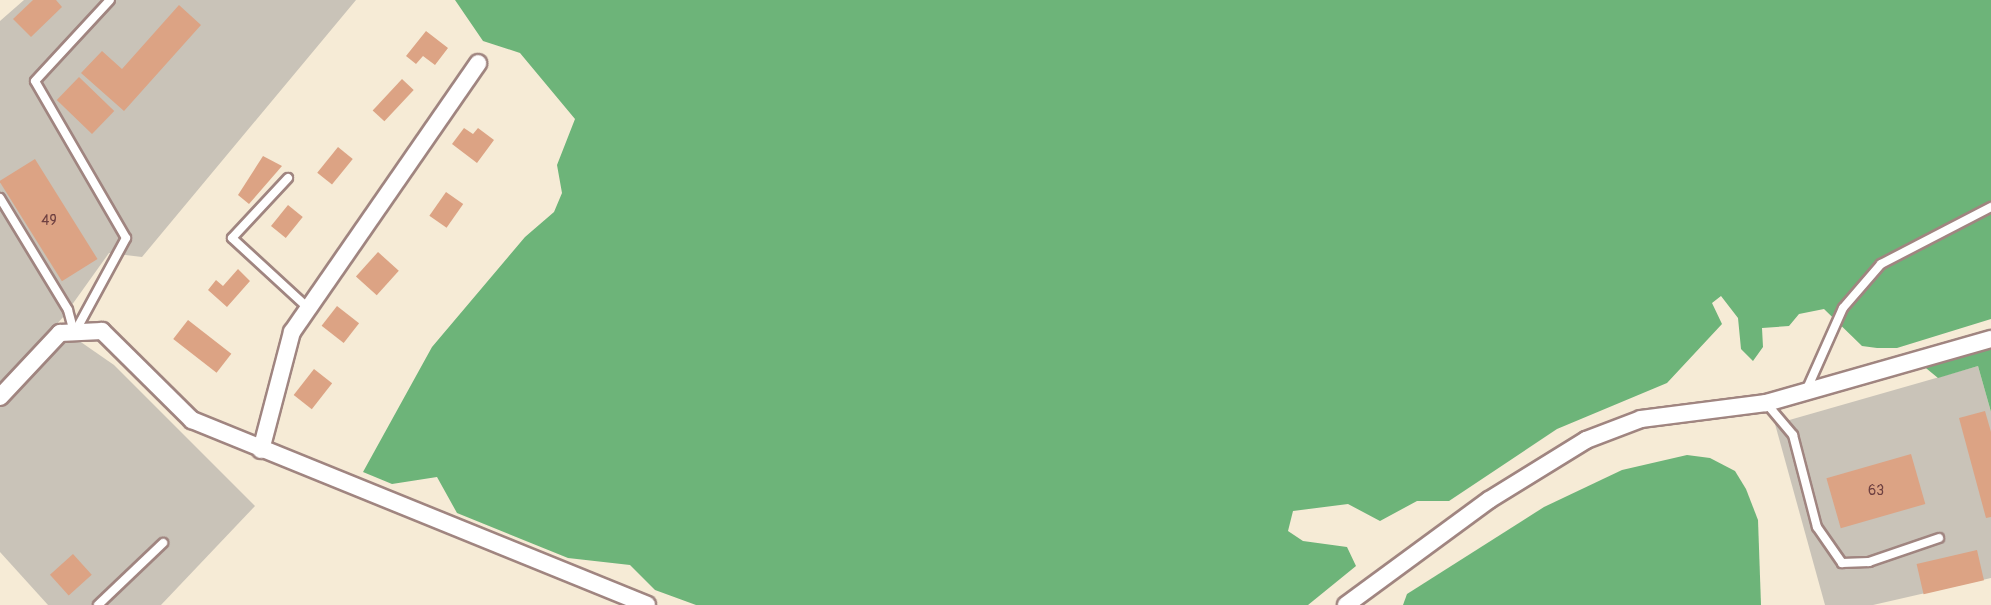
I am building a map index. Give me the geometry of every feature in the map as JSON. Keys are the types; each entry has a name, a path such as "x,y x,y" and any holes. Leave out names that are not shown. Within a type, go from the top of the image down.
{"street":[{"path":"261,450 292,332 478,63"},
{"path":"0,397 60,333 102,331 192,420 261,450 647,605"},
{"path":"1346,605 1489,500 1586,440 1641,419 1766,403 1991,339"}],"lane":[{"path":"74,332 126,238 35,81 110,0"},
{"path":"288,178 232,238 308,308"},
{"path":"0,198 68,310 74,332"},
{"path":"1806,391 1843,308 1881,264 1991,207"},
{"path":"1766,403 1793,435 1817,527 1842,563 1869,562 1939,538"},
{"path":"98,605 163,543"}],"shaded area":[{"path":"24,0 356,0 142,257 109,253 64,316 0,388 0,21"},
{"path":"75,338 114,365 255,506 161,605 48,605 0,552 0,405 62,340"},
{"path":"1978,366 1991,412 1991,578 1873,605 1825,605 1775,424"}],"green space":[{"path":"455,0 1991,0 1991,319 1897,348 1877,348 1862,346 1824,309 1799,314 1789,326 1762,328 1763,347 1753,361 1741,349 1738,318 1721,296 1712,303 1722,324 1667,383 1557,429 1449,501 1417,501 1380,521 1348,504 1293,511 1288,531 1303,541 1347,547 1356,566 1308,605 696,605 655,590 630,565 568,558 457,513 437,477 392,484 363,472 432,347 525,237 554,212 562,193 557,165 575,119 520,53 483,41"},
{"path":"1991,345 1991,412 1978,366 1938,378 1921,364"},
{"path":"1687,455 1710,458 1735,471 1746,489 1758,520 1761,605 1403,605 1407,594 1544,507 1622,470"}],"building":[{"path":"33,0 56,0 62,7 31,37 13,19"},
{"path":"179,5 201,25 124,111 81,73 102,51 122,69"},
{"path":"426,31 448,48 435,65 423,56 416,64 406,56"},
{"path":"79,77 114,111 92,134 57,100"},
{"path":"402,79 414,90 384,121 373,110"},
{"path":"464,128 473,134 478,128 494,140 477,163 452,144"},
{"path":"338,147 353,159 332,185 317,173"},
{"path":"263,156 282,166 249,204 238,195"},
{"path":"35,159 98,259 62,281 0,182"},
{"path":"446,192 463,204 447,228 429,216"},
{"path":"288,205 303,217 286,238 271,226"},
{"path":"378,252 399,271 377,295 356,277"},
{"path":"238,269 250,281 227,307 208,290 216,280 223,286"},
{"path":"337,306 359,323 344,343 322,326"},
{"path":"188,320 231,354 217,373 173,339"},
{"path":"314,369 332,383 312,409 294,395"},
{"path":"1985,411 1991,432 1991,517 1986,518 1959,418"},
{"path":"1911,454 1925,504 1841,528 1826,478"},
{"path":"1977,550 1984,580 1924,594 1917,564"},
{"path":"73,554 92,575 69,596 50,575"}]}
